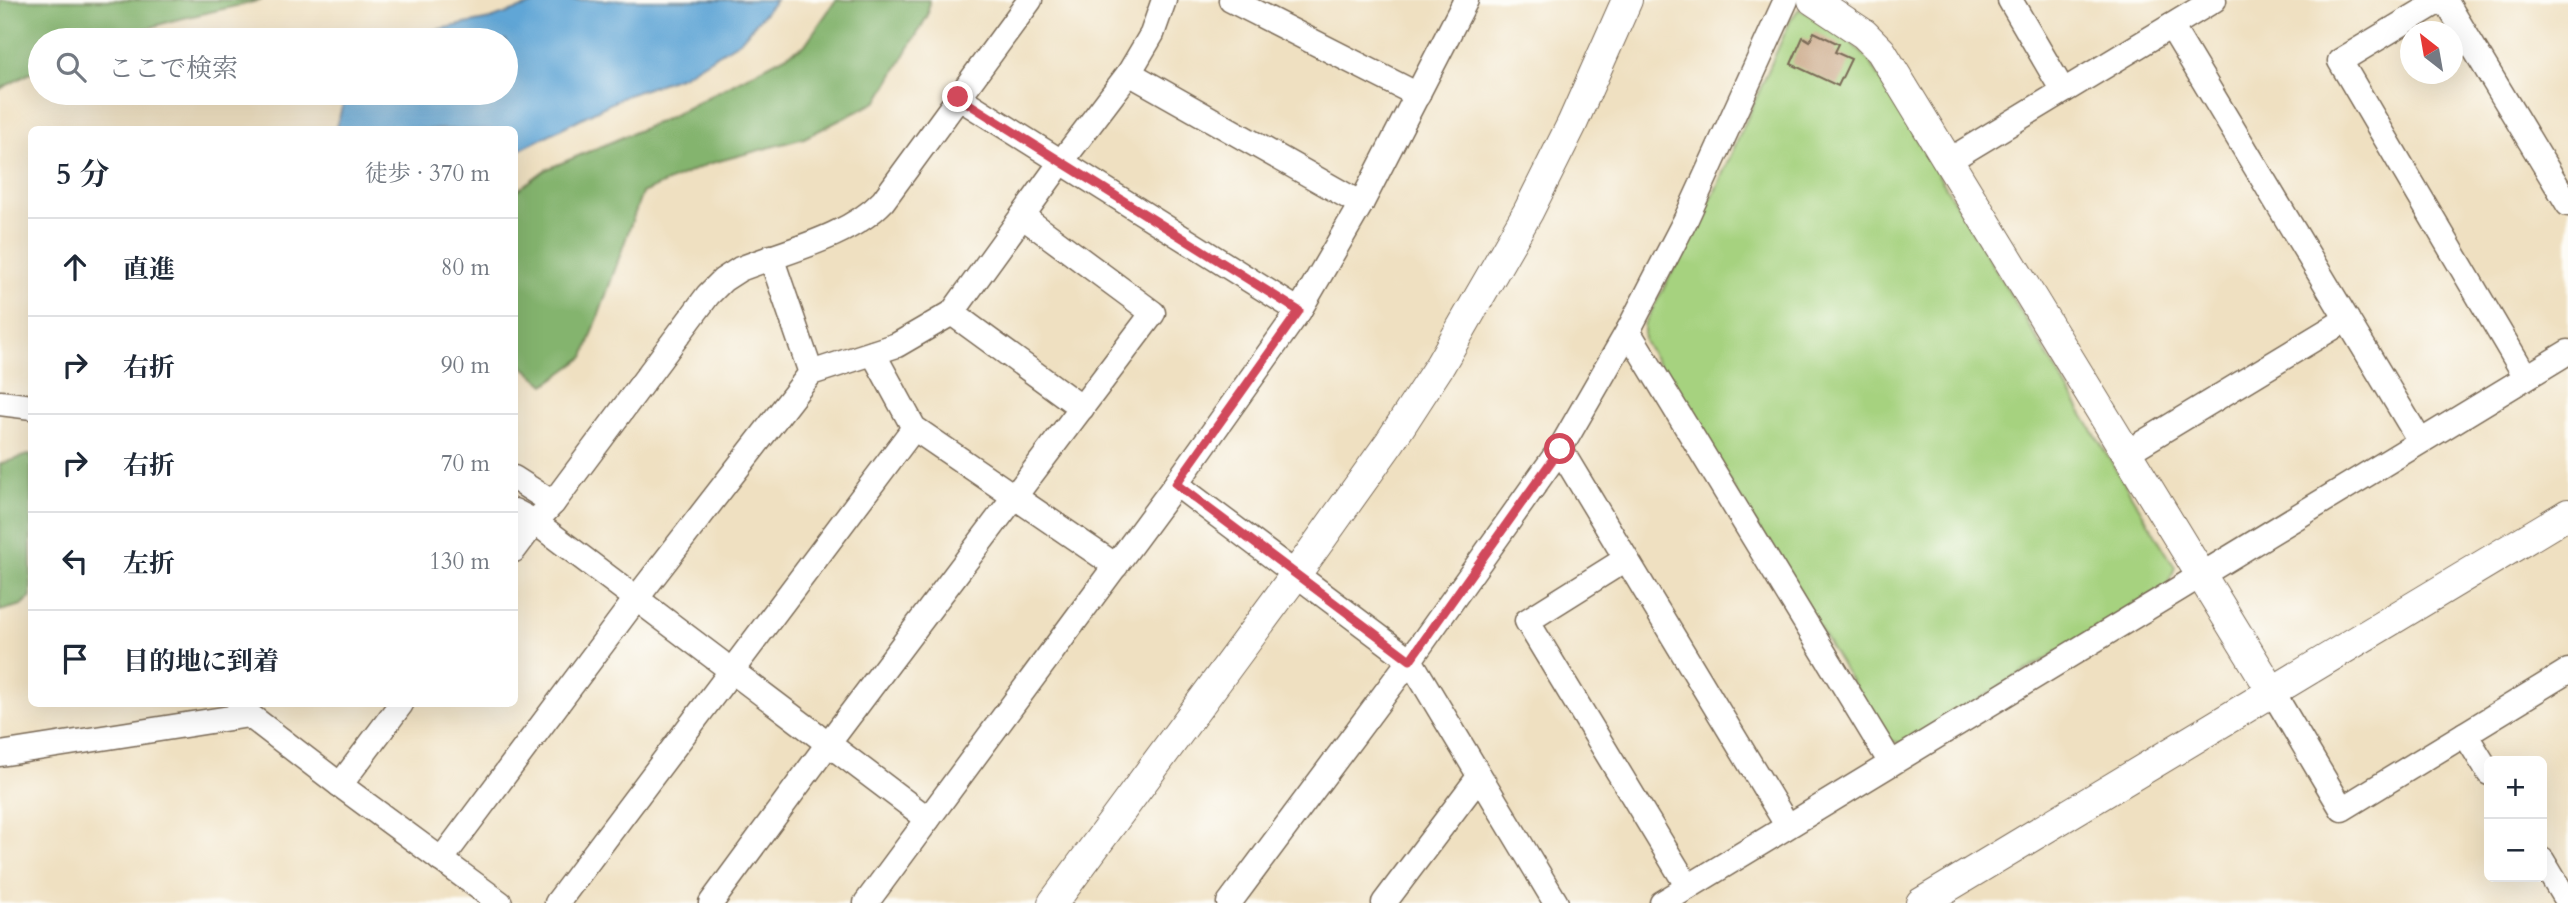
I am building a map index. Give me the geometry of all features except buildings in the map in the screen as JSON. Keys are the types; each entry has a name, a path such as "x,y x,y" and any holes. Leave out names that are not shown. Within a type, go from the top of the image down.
{"street":[{"path":"518,538 525,517 553,503 708,295 723,280 740,269 851,226 869,216 883,201 1030,0"},
{"path":"441,860 636,598 811,373 897,345 952,313 1129,73 1152,34 1164,0"},
{"path":"1231,0 1418,95"},
{"path":"866,903 1176,484 1299,311 1361,204 1466,0"},
{"path":"1053,903 1296,574 1390,442 1440,365 1533,201 1572,124 1627,0"},
{"path":"1230,903 1410,660 1560,449 1628,331 1686,219 1786,0"},
{"path":"1814,0 1864,34 1881,51 2342,808 2566,677"},
{"path":"2010,0 2063,91"},
{"path":"1948,161 2214,0"},
{"path":"2526,377 2340,61 2443,0 2568,204"},
{"path":"2171,26 2420,441"},
{"path":"1129,73 1361,204"},
{"path":"958,97 1299,311"},
{"path":"712,903 828,744 1153,313 1022,216"},
{"path":"771,257 811,373"},
{"path":"952,313 1082,408"},
{"path":"2126,453 2347,319"},
{"path":"1628,331 1891,764"},
{"path":"1662,903 2568,352"},
{"path":"873,353 914,428 1116,566"},
{"path":"0,403 28,406"},
{"path":"557,903 914,428"},
{"path":"1560,449 1787,825"},
{"path":"518,481 553,503"},
{"path":"1176,484 1410,660 1556,903"},
{"path":"1921,903 2568,514"},
{"path":"525,517 928,819"},
{"path":"1626,559 1527,621 1688,887"},
{"path":"340,785 399,707"},
{"path":"0,754 244,709 340,785 500,903"},
{"path":"2465,734 2484,766"},
{"path":"1384,903 1479,777"},
{"path":"2547,868 2568,903"}],"green space":[{"path":"0,0 262,0 149,28 28,28 28,74 0,89"},
{"path":"836,0 929,0 928,15 878,101 804,138 708,164 642,193 584,357 545,385 518,362 518,190 545,170 668,118 804,46"},
{"path":"1799,9 1834,26 1869,60 2175,567 2168,585 1905,744 1887,740 1644,341 1644,325 1715,191 1791,19"},
{"path":"28,455 28,600 22,605 0,611 0,464"}],"water":[{"path":"546,0 776,0 740,41 682,76 625,96 518,150 518,126 337,126 343,105 518,105 518,28 445,28 490,19"}],"route":[{"path":"958,97 1299,311 1176,484 1410,660 1560,449"}]}
